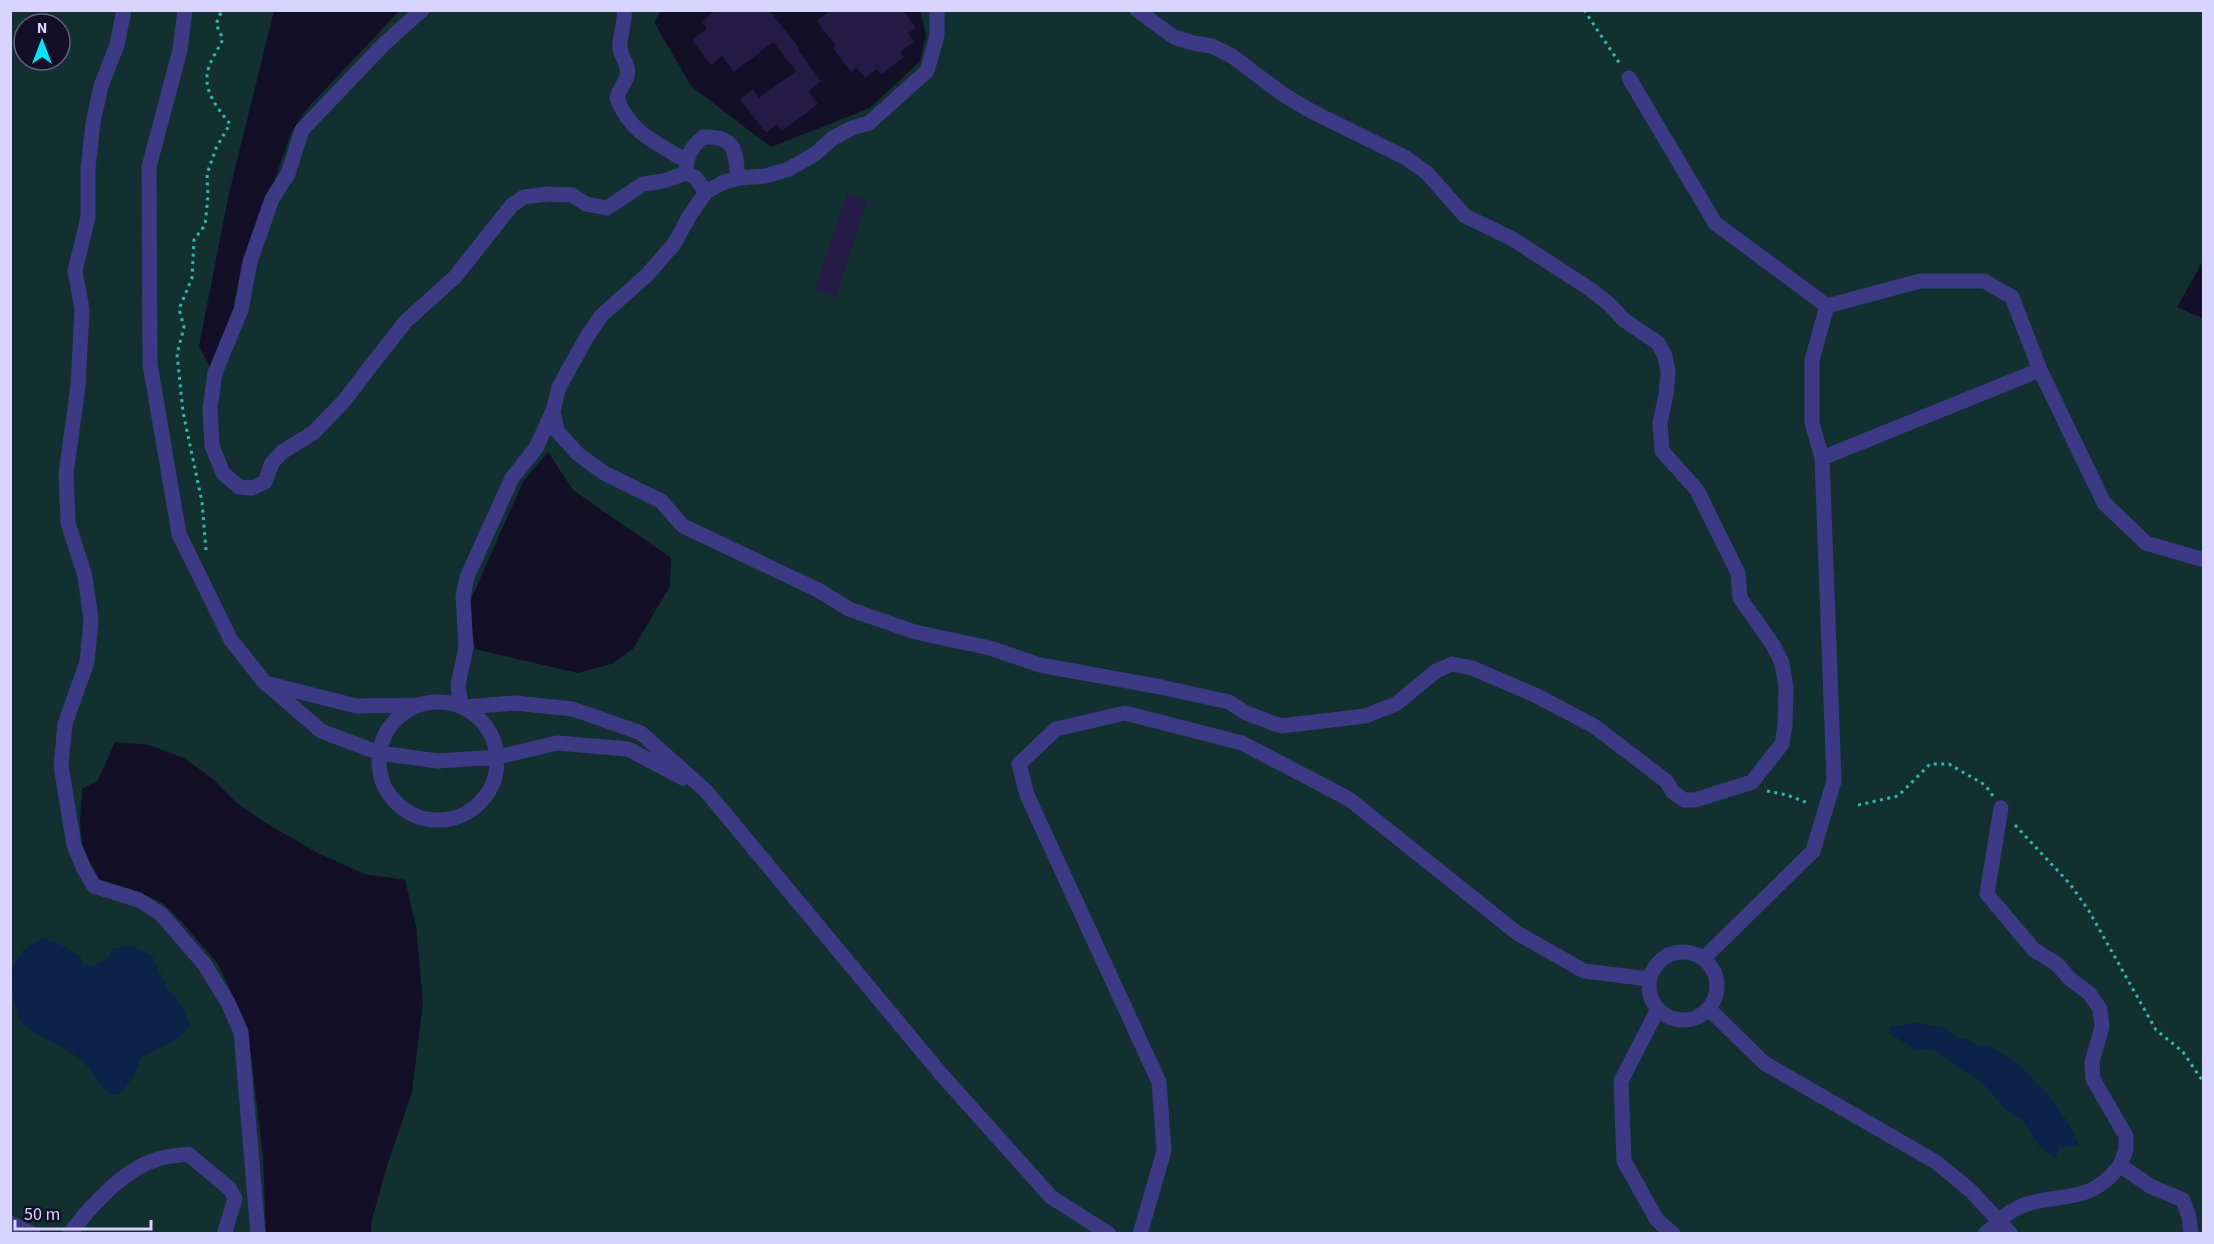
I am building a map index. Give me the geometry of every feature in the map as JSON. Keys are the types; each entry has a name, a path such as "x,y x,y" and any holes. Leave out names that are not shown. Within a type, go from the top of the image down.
{"lane":[{"path":"124,10 117,45 101,86 93,123 88,168 88,217 75,272 82,309 78,386 66,474 68,523 85,576 91,620 87,662 65,724 61,766 74,845 94,886 139,900 161,914 205,965 228,1003 241,1032 258,1233"},
{"path":"185,10 180,51 149,167 150,364 179,534 231,640 265,683 321,731 379,753 438,761 498,757 557,743 628,749 706,791"},
{"path":"422,10 383,45 302,130 288,174 272,199 250,262 241,310 215,373 210,408 212,446 223,473 240,487 252,489 265,482 272,463 282,452 313,433 343,402 405,322 455,277 512,205 524,197 548,194 572,195 586,204 607,208 643,184 664,181 686,167 691,148 703,137 720,136 732,146 738,178"},
{"path":"624,10 620,51 627,64 627,76 617,98 623,114 640,132 686,167 706,192"},
{"path":"462,707 458,685 466,648 463,597 467,577 512,478 536,448 553,411 559,387 588,335 601,316 647,275 674,244 706,192 722,183 738,178 766,176 789,169 815,154 833,138 852,128 869,123 927,70 937,36 937,10"},
{"path":"553,411 557,431 578,454 604,473 661,501 683,526 818,590 849,609 915,632 990,648 1040,665 1229,702 1246,713 1281,726 1365,716 1396,704 1436,670 1452,664 1472,668 1535,694 1594,726 1666,781 1673,792 1684,800 1695,800 1752,782 1782,744 1786,688 1782,663 1773,645 1740,598 1738,573 1697,490 1662,451 1660,423 1668,372 1665,356 1658,344 1624,320 1590,289 1518,243 1465,216 1427,173 1406,158 1311,111 1284,95 1232,56 1212,46 1193,44 1174,37 1137,10"},
{"path":"1629,78 1716,224 1827,306"},
{"path":"1827,306 1920,281 1984,281 2012,297 2040,370 2103,503 2146,543 2204,560"},
{"path":"1704,958 1813,851 1834,782 1821,458 1812,423 1812,360 1827,306"},
{"path":"1821,458 2040,370"},
{"path":"265,683 356,706 418,705 441,701 462,707 478,717 491,733 498,757 496,776 487,794 471,810 452,818 435,820 408,811 401,807 388,792 382,780 379,753 386,731 400,715 418,705"},
{"path":"462,707 515,703 573,709 641,734 706,791 933,1065 1050,1197 1109,1233"},
{"path":"1141,1231 1164,1151 1159,1082 1027,795 1019,764 1056,729 1125,713 1242,744 1349,800 1517,933 1584,970 1649,979"},
{"path":"1985,1233 2011,1211 2031,1204 2086,1192 2111,1176 2120,1165 2126,1150 2126,1136 2093,1079 2092,1062 2102,1027 2100,1009 2089,993 2070,979 2057,964 2034,950 1987,894 2001,808"},
{"path":"1682,951 1704,958 1712,967 1718,988 1709,1009 1689,1020 1678,1020 1667,1016 1658,1009 1649,990 1649,979 1654,969 1661,960 1682,951"},
{"path":"1658,1009 1621,1081 1624,1161 1657,1220 1673,1233"},
{"path":"1709,1009 1764,1063 1936,1162 1971,1191 2011,1233"},
{"path":"70,1233 99,1201 135,1169 156,1160 188,1154 230,1189 235,1199 224,1233"},
{"path":"2120,1165 2150,1186 2183,1200 2189,1217 2191,1233"},
{"path":"10,1223 33,1233"}],"path":[{"path":"193,562 206,552 206,542 202,502 183,412 177,354 184,327 179,309 192,278 194,240 205,225 208,196 207,174 216,148 230,124 211,101 207,83 209,65 223,39 216,24 222,10"},
{"path":"1584,10 1629,78"},
{"path":"1858,805 1898,796 1930,764 1949,764 1985,785 2031,843 2070,884 2089,911 2152,1024 2183,1052 2204,1083"},
{"path":"1752,782 1764,790 1808,803"}],"green space":[{"path":"10,11 274,11 229,193 199,346 210,367 234,309 264,210 291,133 305,111 399,11 661,11 654,22 691,86 771,147 870,108 920,61 926,35 920,11 2203,11 2203,261 2177,307 2204,319 2203,1233 371,1233 372,1219 386,1169 412,1092 423,1002 416,926 405,880 364,874 318,853 238,804 213,779 184,758 149,745 115,742 98,780 82,789 80,821 82,846 99,879 163,903 218,964 244,1019 251,1056 263,1155 266,1233 11,1233","holes":["548,452 573,490 671,558 670,586 633,649 611,664 578,673 475,649 467,608 523,482"]}],"water":[{"path":"45,938 81,957 82,964 93,966 108,959 113,948 133,946 151,955 167,988 183,1008 190,1026 179,1038 141,1057 132,1078 117,1095 109,1094 78,1057 29,1030 20,1020 12,993 12,973 19,956 34,943"},
{"path":"1918,1023 1949,1029 1957,1039 1965,1039 1979,1046 1989,1045 2018,1063 2051,1098 2069,1124 2079,1145 2059,1148 2056,1157 2053,1157 2037,1143 2022,1120 2005,1109 1982,1082 1958,1068 1935,1050 1916,1050 1889,1033 1891,1026"}],"building":[{"path":"716,10 769,10 800,49 798,50 821,81 808,91 818,104 782,131 777,124 766,133 740,99 753,89 759,98 796,71 773,42 734,72 722,56 711,65 692,40 707,28 702,22"},
{"path":"831,10 903,10 916,28 908,33 914,42 900,52 904,57 881,74 877,69 865,78 857,68 851,72 833,48 836,46 817,21"},
{"path":"847,194 867,200 836,297 815,289"}]}
